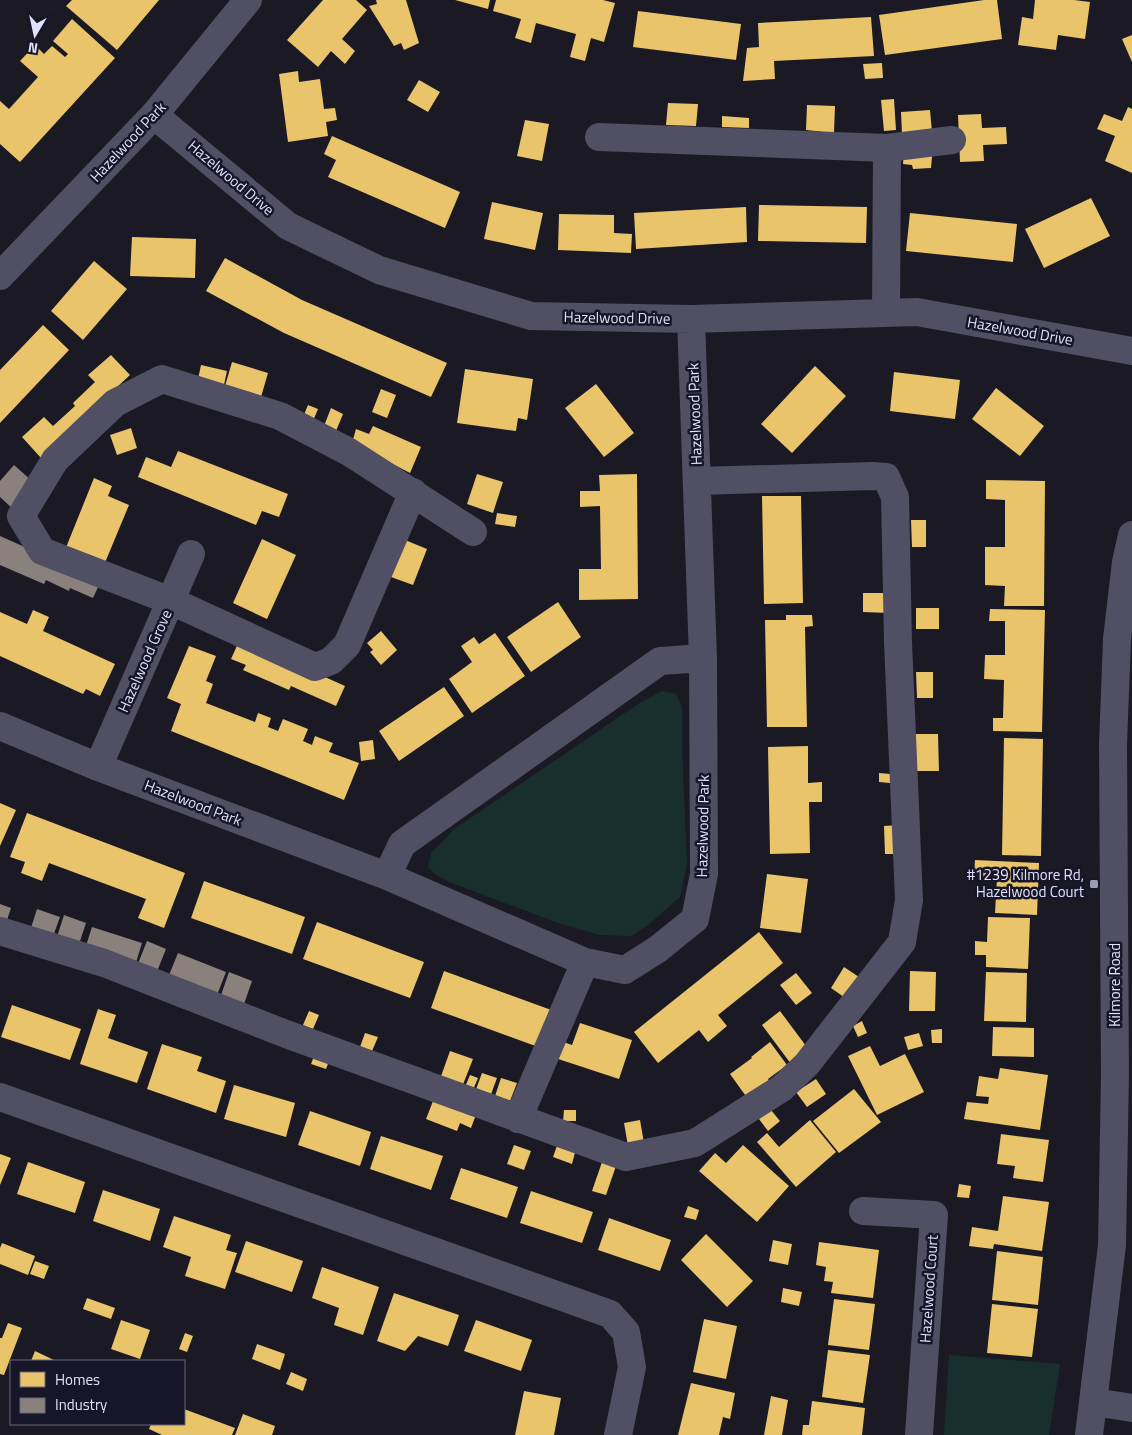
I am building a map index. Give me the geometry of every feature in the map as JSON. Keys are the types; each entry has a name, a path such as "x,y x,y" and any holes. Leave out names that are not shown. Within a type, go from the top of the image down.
{"street":[{"name":"Hazelwood Park","path":"0,276 154,115 248,0"},
{"name":"Hazelwood Drive","path":"154,115 288,226 379,270 531,316 690,319 917,312 1132,351"},
{"path":"599,137 887,148 952,140"},
{"path":"886,313 887,148"},
{"name":"Hazelwood Park","path":"0,726 98,768 387,876 585,962 625,970 658,949 695,919 704,874 703,658 698,481 690,319"},
{"path":"413,492 347,645 331,661 315,666 171,602 42,551 21,516 55,460 115,403 162,379 280,416 349,452 413,492 473,532"},
{"path":"0,931 104,963 286,1034 626,1157 695,1143 782,1088 807,1064 902,942 908,900 898,642 895,497 886,478 872,476 698,481"},
{"name":"Kilmore Road","path":"1089,1435 1112,1245 1115,1074 1113,745 1116,655 1126,616 1126,562 1132,536"},
{"name":"Hazelwood Grove","path":"98,768 191,554"},
{"path":"387,876 402,844 660,661 703,658"},
{"path":"518,1119 585,962"},
{"path":"0,1097 610,1314 626,1332 632,1366 618,1435"},
{"name":"Hazelwood Court","path":"863,1211 934,1215 919,1435"},
{"path":"1094,1402 1132,1408"}],"green space":[{"path":"662,691 676,694 682,707 687,863 680,897 647,926 631,936 600,935 558,923 449,882 428,868 431,853 454,829 641,702"},
{"path":"949,1355 1060,1364 1049,1435 944,1435"}],"building: Homes":[{"path":"72,0 159,0 117,50 66,6"},
{"path":"323,0 356,0 367,10 342,39 355,51 345,64 331,51 318,67 287,40"},
{"path":"376,0 406,0 419,43 404,50 401,43 394,46 369,6 377,4"},
{"path":"455,0 490,0 488,9"},
{"path":"496,0 603,0 615,3 604,42 591,38 585,61 570,57 576,34 536,23 531,43 515,38 521,19 493,11"},
{"path":"984,0 997,0 1002,39 885,55 879,15"},
{"path":"1035,0 1090,2 1085,39 1058,35 1056,50 1018,45 1022,17 1033,19"},
{"path":"638,11 741,24 736,60 633,47"},
{"path":"871,17 874,56 774,61 775,79 743,81 747,48 759,47 758,23"},
{"path":"72,19 115,58 20,162 0,144 0,101 9,109 38,77 20,61 35,45 44,54 52,46 65,57 68,54 53,41"},
{"path":"1132,35 1132,62 1122,39"},
{"path":"882,63 883,78 865,79 863,64"},
{"path":"298,71 299,82 320,79 324,109 335,108 337,120 326,122 328,136 288,142 279,74"},
{"path":"419,80 440,92 428,112 407,100"},
{"path":"894,99 896,130 884,131 881,100"},
{"path":"668,103 698,104 696,126 666,125"},
{"path":"807,105 835,106 834,133 806,130"},
{"path":"1128,107 1132,109 1132,173 1105,161 1115,136 1097,129 1104,114 1122,121"},
{"path":"930,110 932,132 902,134 901,112"},
{"path":"981,114 982,128 1006,127 1007,144 983,145 984,161 960,162 958,115"},
{"path":"722,116 749,118 749,128 722,127"},
{"path":"525,120 549,124 542,161 517,156"},
{"path":"332,136 460,192 445,228 328,177 336,160 324,154"},
{"path":"933,146 931,168 913,169 912,165 903,164 904,148"},
{"path":"1091,198 1110,236 1044,268 1025,229"},
{"path":"492,202 543,213 535,250 484,239"},
{"path":"759,205 867,207 866,243 758,241"},
{"path":"746,207 747,242 636,249 634,213"},
{"path":"910,213 1017,224 1013,262 906,251"},
{"path":"559,214 614,215 614,233 632,234 631,253 558,250"},
{"path":"132,237 196,239 195,278 130,276"},
{"path":"225,258 302,300 447,363 431,397 284,333 206,291"},
{"path":"94,261 127,289 83,340 51,311"},
{"path":"43,325 69,350 0,423 0,370"},
{"path":"111,355 130,375 41,458 22,437 44,417 53,426 75,406 73,403 95,382 88,375"},
{"path":"232,362 268,373 261,397 225,386"},
{"path":"201,365 227,371 224,385 198,379"},
{"path":"815,366 846,396 792,453 761,424"},
{"path":"465,369 533,379 527,420 518,418 516,431 457,423"},
{"path":"894,372 960,380 955,419 890,411"},
{"path":"596,384 634,433 604,457 565,408"},
{"path":"996,388 1044,426 1020,456 972,419"},
{"path":"381,389 396,395 387,418 372,412"},
{"path":"308,405 318,409 313,421 303,417"},
{"path":"331,408 343,414 336,431 324,426"},
{"path":"373,426 421,447 410,473 352,443 356,429 369,434"},
{"path":"131,428 137,448 117,455 110,435"},
{"path":"178,451 288,494 279,517 262,511 256,525 138,477 146,457 171,467"},
{"path":"477,474 503,482 493,513 467,504"},
{"path":"637,474 638,599 579,600 579,569 601,569 600,506 580,507 580,491 600,491 599,475"},
{"path":"94,478 112,486 108,496 129,505 104,565 65,550"},
{"path":"986,480 1045,481 1044,606 1004,606 1005,586 985,585 985,547 1005,547 1005,500 986,499"},
{"path":"762,496 801,496 803,603 764,604"},
{"path":"497,513 517,516 515,527 495,524"},
{"path":"911,520 926,520 926,547 912,547"},
{"path":"262,539 296,555 267,619 233,603"},
{"path":"405,540 427,549 413,585 391,577"},
{"path":"863,593 889,593 889,613 863,612"},
{"path":"558,602 581,637 531,672 507,637"},
{"path":"916,608 939,608 939,629 916,629"},
{"path":"990,609 1045,610 1042,732 993,731 993,718 1003,718 1004,680 984,679 985,655 1005,655 1005,621 989,621"},
{"path":"33,610 49,617 43,631 115,664 100,696 86,689 83,694 0,656 0,612 27,624"},
{"path":"786,615 812,615 813,626 805,627 807,727 767,727 765,620 786,620"},
{"path":"381,631 397,650 381,665 370,652 373,650 367,643"},
{"path":"495,633 525,676 472,713 449,679 472,662 461,646 474,637 479,644"},
{"path":"240,639 345,686 336,706 291,686 289,690 243,670 246,665 231,659"},
{"path":"189,646 216,656 206,681 213,684 206,703 255,722 258,713 271,718 268,727 278,731 283,719 308,729 303,741 312,745 315,736 333,743 329,752 359,763 344,800 171,731 181,704 167,698"},
{"path":"916,672 933,672 933,698 917,698"},
{"path":"444,687 464,716 399,761 379,731"},
{"path":"914,734 938,734 939,771 914,771"},
{"path":"1004,738 1043,739 1041,856 1002,855"},
{"path":"373,740 375,759 361,761 359,742"},
{"path":"808,746 808,783 822,782 822,802 809,802 810,853 770,854 768,747"},
{"path":"879,773 891,774 890,783 879,782"},
{"path":"0,803 16,810 0,846"},
{"path":"27,813 185,873 164,928 138,918 146,899 49,863 42,881 21,873 25,862 10,857"},
{"path":"899,825 900,854 885,854 884,826"},
{"path":"975,860 1039,863 1037,915 995,913 997,878 974,877"},
{"path":"767,874 808,879 801,933 760,928"},
{"path":"204,881 305,917 292,954 191,918"},
{"path":"988,917 1030,918 1028,969 986,967 986,955 975,955 975,941 987,942"},
{"path":"317,922 424,962 410,998 303,959"},
{"path":"759,932 783,963 718,1015 727,1026 708,1042 699,1030 658,1063 634,1032"},
{"path":"844,967 865,981 851,1002 831,988"},
{"path":"444,971 554,1011 541,1048 431,1008"},
{"path":"910,971 936,972 935,1011 909,1011"},
{"path":"986,972 1027,973 1026,1022 984,1021"},
{"path":"796,973 812,993 796,1005 780,985"},
{"path":"12,1005 81,1029 70,1060 1,1037"},
{"path":"98,1009 116,1015 108,1038 148,1052 137,1083 80,1064"},
{"path":"309,1011 319,1015 313,1029 303,1025"},
{"path":"780,1011 812,1054 794,1068 762,1025"},
{"path":"862,1021 867,1033 858,1037 853,1026"},
{"path":"580,1023 632,1040 619,1079 549,1056 555,1039 572,1045"},
{"path":"993,1027 1034,1028 1034,1057 992,1056"},
{"path":"942,1029 942,1043 932,1043 931,1030"},
{"path":"365,1033 378,1037 372,1051 360,1047"},
{"path":"919,1033 923,1046 908,1050 904,1037"},
{"path":"770,1042 787,1065 768,1079 770,1083 748,1099 730,1074"},
{"path":"162,1044 202,1057 197,1071 226,1081 216,1113 147,1089"},
{"path":"870,1046 880,1066 905,1054 924,1092 877,1115 848,1056"},
{"path":"316,1051 331,1056 326,1069 311,1064"},
{"path":"450,1051 473,1059 462,1087 440,1079"},
{"path":"1000,1068 1048,1075 1040,1130 964,1119 967,1102 988,1104 989,1097 976,1096 979,1076 998,1079"},
{"path":"482,1073 497,1078 490,1097 475,1092"},
{"path":"470,1075 478,1078 473,1090 465,1087"},
{"path":"501,1078 517,1083 510,1101 495,1096"},
{"path":"816,1079 826,1094 807,1107 796,1092"},
{"path":"234,1085 295,1103 286,1137 224,1119"},
{"path":"854,1089 881,1122 839,1153 813,1121"},
{"path":"435,1096 477,1112 471,1128 460,1123 457,1131 426,1119"},
{"path":"564,1110 576,1110 576,1121 563,1121"},
{"path":"771,1110 780,1121 768,1131 759,1119"},
{"path":"310,1111 371,1132 360,1166 298,1145"},
{"path":"640,1120 644,1143 628,1146 624,1123"},
{"path":"810,1120 836,1152 796,1187 757,1142 767,1133 779,1147"},
{"path":"1001,1134 1049,1140 1043,1182 1013,1178 1015,1166 997,1164"},
{"path":"381,1136 443,1156 431,1190 370,1169"},
{"path":"558,1143 576,1149 572,1164 553,1157"},
{"path":"514,1145 531,1151 524,1170 507,1164"},
{"path":"743,1145 789,1186 757,1222 699,1171 715,1153 726,1163"},
{"path":"0,1154 11,1158 0,1185"},
{"path":"28,1162 85,1182 75,1213 17,1194"},
{"path":"602,1162 616,1166 606,1195 592,1191"},
{"path":"461,1168 518,1187 507,1218 450,1199"},
{"path":"959,1184 971,1186 969,1198 957,1197"},
{"path":"103,1190 160,1209 150,1241 93,1221"},
{"path":"531,1191 593,1212 582,1243 520,1223"},
{"path":"1003,1196 1049,1202 1042,1251 994,1244 993,1249 969,1246 972,1227 998,1231"},
{"path":"688,1206 699,1210 696,1220 684,1217"},
{"path":"174,1216 231,1235 226,1250 237,1253 225,1289 185,1276 191,1257 163,1247"},
{"path":"609,1218 671,1240 660,1271 598,1250"},
{"path":"706,1234 753,1281 727,1307 681,1260"},
{"path":"773,1240 792,1244 788,1265 769,1261"},
{"path":"246,1241 303,1261 292,1292 235,1272"},
{"path":"819,1242 879,1250 873,1298 831,1293 833,1282 824,1281 826,1267 816,1265"},
{"path":"2,1243 35,1256 28,1275 0,1264 0,1248"},
{"path":"997,1251 1043,1257 1038,1305 992,1300"},
{"path":"35,1261 49,1266 44,1279 30,1274"},
{"path":"322,1267 379,1287 363,1335 334,1325 339,1308 312,1298"},
{"path":"783,1288 802,1292 799,1306 781,1302"},
{"path":"394,1293 459,1315 448,1346 418,1336 405,1351 377,1341"},
{"path":"87,1298 115,1308 111,1319 83,1309"},
{"path":"834,1299 875,1304 869,1350 828,1345"},
{"path":"992,1304 1038,1309 1032,1357 987,1353"},
{"path":"704,1319 737,1326 726,1379 693,1372"},
{"path":"121,1320 150,1330 140,1359 111,1349"},
{"path":"476,1320 532,1340 521,1371 464,1351"},
{"path":"8,1323 22,1328 4,1375 0,1374 0,1338 2,1338"},
{"path":"185,1333 193,1336 187,1352 179,1349"},
{"path":"257,1344 285,1354 280,1370 252,1359"},
{"path":"828,1350 870,1355 863,1403 822,1397"},
{"path":"35,1351 54,1360 31,1360"},
{"path":"291,1372 307,1379 303,1391 286,1384"},
{"path":"691,1383 735,1393 730,1419 723,1417 719,1435 678,1435"},
{"path":"524,1391 561,1398 554,1435 515,1435"},
{"path":"771,1396 788,1400 782,1435 764,1435"},
{"path":"812,1401 865,1408 862,1435 802,1435 803,1425 809,1425"},
{"path":"185,1409 235,1428 232,1435 162,1435 149,1429 151,1425 185,1425"},
{"path":"243,1414 275,1426 272,1435 235,1435"}],"building: Industry":[{"path":"14,465 32,481 14,510 0,497 0,481"},
{"path":"0,536 101,581 93,598 70,588 69,591 46,580 44,584 0,565"},
{"path":"0,904 11,908 6,923 0,921"},
{"path":"37,909 60,917 52,939 30,931"},
{"path":"64,915 86,923 77,950 55,943"},
{"path":"92,927 142,943 134,969 84,952"},
{"path":"147,941 166,949 156,974 137,966"},
{"path":"178,953 226,972 217,995 169,975"},
{"path":"229,972 252,981 244,1004 221,995"}],"place":[{"name":"#1239 Kilmore Rd, Hazelwood Court","path":"1094,884"}]}
